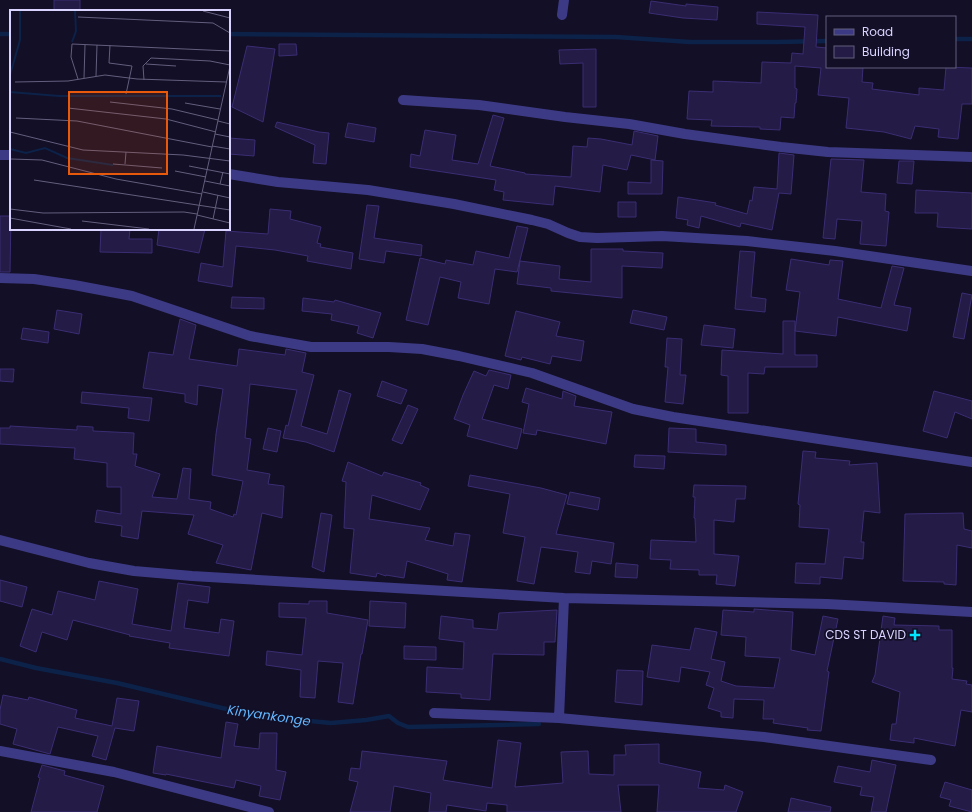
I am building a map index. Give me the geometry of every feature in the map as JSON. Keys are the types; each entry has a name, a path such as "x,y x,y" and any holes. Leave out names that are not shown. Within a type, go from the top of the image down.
{"street":[{"path":"562,15 564,0"},
{"path":"403,100 479,105 565,118 629,124 685,134 781,147 836,152 972,157"},
{"path":"230,174 278,182 368,190 454,204 548,224 580,237 597,238 662,236 747,241 835,251 972,271"},
{"path":"0,278 34,279 132,296 250,336 304,346 422,349 459,356 532,373 633,409 673,418 972,462"},
{"path":"0,540 89,563 134,571 414,590 564,598 826,604 972,612"},
{"path":"558,718 564,598"},
{"path":"434,713 558,718 764,737 931,760"},
{"path":"0,751 114,772 269,812"}],"building":[{"path":"54,0 80,0 80,10 54,10"},
{"path":"651,1 686,6 686,4 718,7 717,20 683,18 649,13"},
{"path":"757,12 818,15 816,47 826,48 826,68 863,68 862,82 873,83 872,89 919,95 919,88 944,90 946,68 972,68 972,104 962,104 958,139 938,137 939,129 915,126 911,139 884,132 846,128 849,98 818,95 821,68 795,66 795,88 797,89 794,118 781,117 780,130 760,129 760,127 711,126 712,120 687,119 689,91 713,92 713,81 761,83 762,62 791,63 792,53 803,54 805,27 757,24"},
{"path":"279,44 296,44 297,55 279,56"},
{"path":"247,46 275,49 263,122 232,107"},
{"path":"596,49 596,107 583,107 583,63 560,64 559,50"},
{"path":"493,115 504,118 490,166 525,174 571,177 573,146 587,147 588,138 632,145 634,131 658,136 655,160 631,155 627,170 603,165 600,192 555,186 553,205 503,200 504,192 494,190 496,180 410,167 411,154 420,156 425,130 456,135 452,160 478,164"},
{"path":"277,122 329,133 326,164 313,163 315,145 275,127"},
{"path":"348,123 376,128 374,142 345,137"},
{"path":"230,138 255,140 254,156 230,154"},
{"path":"779,153 794,155 791,194 779,193 772,230 741,223 740,227 701,216 699,228 687,225 688,220 676,218 678,197 716,203 715,205 747,214 750,200 752,201 754,187 777,189"},
{"path":"831,159 864,160 861,192 886,194 885,211 889,212 886,246 860,244 862,221 837,219 835,239 823,238"},
{"path":"651,160 663,161 662,194 628,194 628,182 651,183"},
{"path":"899,161 914,161 912,184 897,183"},
{"path":"916,190 972,193 972,229 937,227 938,213 915,213"},
{"path":"618,202 636,202 636,217 618,217"},
{"path":"367,205 379,206 374,238 422,245 421,256 386,251 384,263 359,259"},
{"path":"270,209 291,211 290,219 321,227 317,243 321,244 320,247 353,253 351,269 307,261 308,256 275,250 236,246 232,287 198,281 201,263 223,267 226,231 268,234"},
{"path":"0,216 10,216 10,272 0,272"},
{"path":"517,226 528,228 517,272 495,269 489,304 458,298 461,282 440,277 428,325 406,320 420,258 445,264 446,260 473,265 476,251 509,258"},
{"path":"101,230 130,230 129,239 152,239 152,253 100,252"},
{"path":"159,230 205,230 199,253 157,245"},
{"path":"591,249 623,249 623,251 663,253 662,268 622,266 622,298 551,291 551,288 517,284 520,261 560,266 559,279 591,282"},
{"path":"740,251 755,252 751,297 766,299 765,312 735,309"},
{"path":"791,259 829,265 830,260 843,261 838,299 881,308 892,266 904,268 894,305 911,308 907,331 838,317 836,336 795,331 800,292 786,290"},
{"path":"962,293 972,295 964,339 953,337"},
{"path":"232,297 264,298 264,309 231,308"},
{"path":"303,298 334,302 335,300 381,313 373,338 357,333 359,326 331,320 332,314 302,311"},
{"path":"57,310 82,314 79,334 54,329"},
{"path":"633,310 667,317 664,330 630,323"},
{"path":"516,311 560,322 556,336 584,341 581,361 552,356 550,364 522,357 521,360 505,356"},
{"path":"180,319 196,325 189,359 237,366 239,349 285,355 286,349 306,353 302,372 314,375 301,426 327,434 339,390 351,394 334,452 306,442 283,438 286,425 288,426 297,390 250,384 245,438 251,439 247,470 270,474 268,484 284,486 282,518 262,513 251,570 216,563 223,545 188,534 194,515 142,511 138,539 121,536 122,526 95,522 97,510 121,514 121,487 107,487 107,463 74,459 75,448 0,444 0,428 10,428 10,426 77,430 77,426 93,427 93,431 134,433 133,454 137,454 135,466 160,474 152,497 177,499 183,468 191,469 189,499 211,502 210,509 233,517 234,514 236,515 243,481 212,475 216,434 223,389 198,385 197,405 185,402 185,394 143,388 149,352 173,355"},
{"path":"783,321 795,321 795,355 817,355 817,367 765,367 764,374 748,373 748,413 728,413 728,376 721,375 722,350 783,354"},
{"path":"704,325 735,329 733,348 701,345"},
{"path":"23,328 49,332 48,343 21,339"},
{"path":"667,338 682,339 680,375 686,375 683,404 665,402 668,367 665,367"},
{"path":"0,369 14,369 13,382 0,381"},
{"path":"489,370 511,375 508,389 494,385 482,419 522,429 517,449 467,436 470,425 454,419 474,371 486,376"},
{"path":"382,381 407,390 401,404 377,396"},
{"path":"526,388 562,399 563,391 576,396 574,406 612,412 606,444 537,430 536,435 523,433 529,404 522,402"},
{"path":"934,391 972,401 972,419 955,412 947,438 923,431"},
{"path":"82,392 152,398 149,421 128,418 129,408 81,403"},
{"path":"408,405 418,409 402,444 392,440"},
{"path":"268,428 281,431 277,452 263,449"},
{"path":"669,428 696,429 696,442 726,445 726,455 668,452"},
{"path":"803,451 816,452 815,458 850,461 849,465 877,463 880,513 864,511 861,542 864,542 863,559 844,557 842,579 820,577 820,584 795,583 796,563 825,564 829,529 799,527 800,505 798,504"},
{"path":"635,455 665,456 664,469 634,467"},
{"path":"348,462 382,476 384,472 421,483 420,485 429,489 420,510 372,495 369,519 430,528 425,540 453,546 455,533 470,535 462,582 447,580 448,574 407,561 404,578 386,576 377,573 376,577 350,573 354,529 344,528 346,482 342,481"},
{"path":"470,475 541,488 567,495 556,534 614,543 611,564 592,561 590,574 575,572 578,552 541,547 534,584 517,581 525,537 503,533 510,494 468,486"},
{"path":"694,485 746,486 745,499 736,499 734,522 714,520 714,554 739,556 735,586 716,584 717,575 699,575 699,570 670,569 671,560 650,559 651,540 696,542 694,518 695,497 693,497"},
{"path":"570,492 600,498 598,510 567,504"},
{"path":"321,513 332,515 324,572 312,567"},
{"path":"963,513 964,529 972,531 972,548 957,545 956,585 944,584 944,582 903,581 905,514"},
{"path":"616,563 638,565 637,578 615,577"},
{"path":"0,580 27,587 22,607 0,601"},
{"path":"99,581 138,589 132,624 171,631 178,583 210,587 208,603 188,600 184,628 219,633 221,619 234,621 229,656 169,648 170,643 129,636 130,635 73,620 67,640 42,632 36,652 20,646 32,609 52,615 58,591 95,600"},
{"path":"309,601 327,601 327,613 368,620 353,704 338,702 343,663 318,661 315,698 300,697 301,670 266,665 267,651 302,655 306,618 279,617 279,603 309,604"},
{"path":"370,601 406,603 405,628 369,626"},
{"path":"754,609 793,612 791,650 815,655 823,616 838,619 827,671 829,672 821,731 807,730 808,728 773,723 774,719 763,719 764,700 734,699 733,718 721,717 721,712 708,708 714,688 706,685 710,672 681,667 679,682 647,677 652,645 690,650 695,628 717,632 711,659 725,662 721,681 736,686 774,688 780,658 745,656 746,637 721,635 723,610 754,612"},
{"path":"557,610 555,642 544,642 544,655 493,654 490,700 461,698 461,694 426,692 427,667 463,669 464,642 439,639 441,616 473,620 473,628 497,630 499,613"},
{"path":"883,616 895,618 894,625 939,626 939,630 952,630 952,679 967,681 966,684 972,685 972,712 961,710 955,746 914,738 914,743 890,740 892,724 896,724 900,692 872,682 875,675"},
{"path":"404,646 436,647 436,660 404,659"},
{"path":"617,670 643,671 642,705 615,702"},
{"path":"3,695 28,700 29,697 77,710 75,718 112,726 117,698 139,701 134,731 115,728 106,760 92,756 98,736 58,727 50,754 13,744 17,729 0,724 0,710"},
{"path":"226,722 238,724 234,746 259,749 260,733 277,733 276,770 286,772 280,800 259,796 261,786 236,780 234,788 166,774 153,773 157,746 221,758"},
{"path":"498,740 521,743 515,787 563,783 561,752 588,751 589,774 614,775 614,755 626,755 625,745 659,744 659,763 701,772 698,788 724,790 725,785 743,792 736,812 657,812 659,785 618,785 621,812 507,812 507,805 487,803 486,811 447,805 446,812 429,812 431,793 394,786 390,812 350,812 358,782 349,780 351,768 360,769 362,751 447,761 443,780 492,788"},
{"path":"872,760 896,765 886,812 871,812 874,797 860,795 862,787 834,782 838,766 870,772"},
{"path":"42,765 65,771 64,775 104,786 97,812 31,812"},
{"path":"945,782 972,790 972,812 949,806 951,800 940,797"},
{"path":"791,798 831,807 830,812 788,812"}],"waterway":[{"path":"0,34 10,34"},
{"path":"230,34 616,37 690,42 826,41"},
{"path":"956,39 972,39"},
{"name":"Kinyankonge","path":"0,659 36,668 117,683 256,716 331,723 366,720 389,716 398,723 408,727 539,724"}],"place":[{"name":"CDS ST DAVID","path":"915,635"}]}
